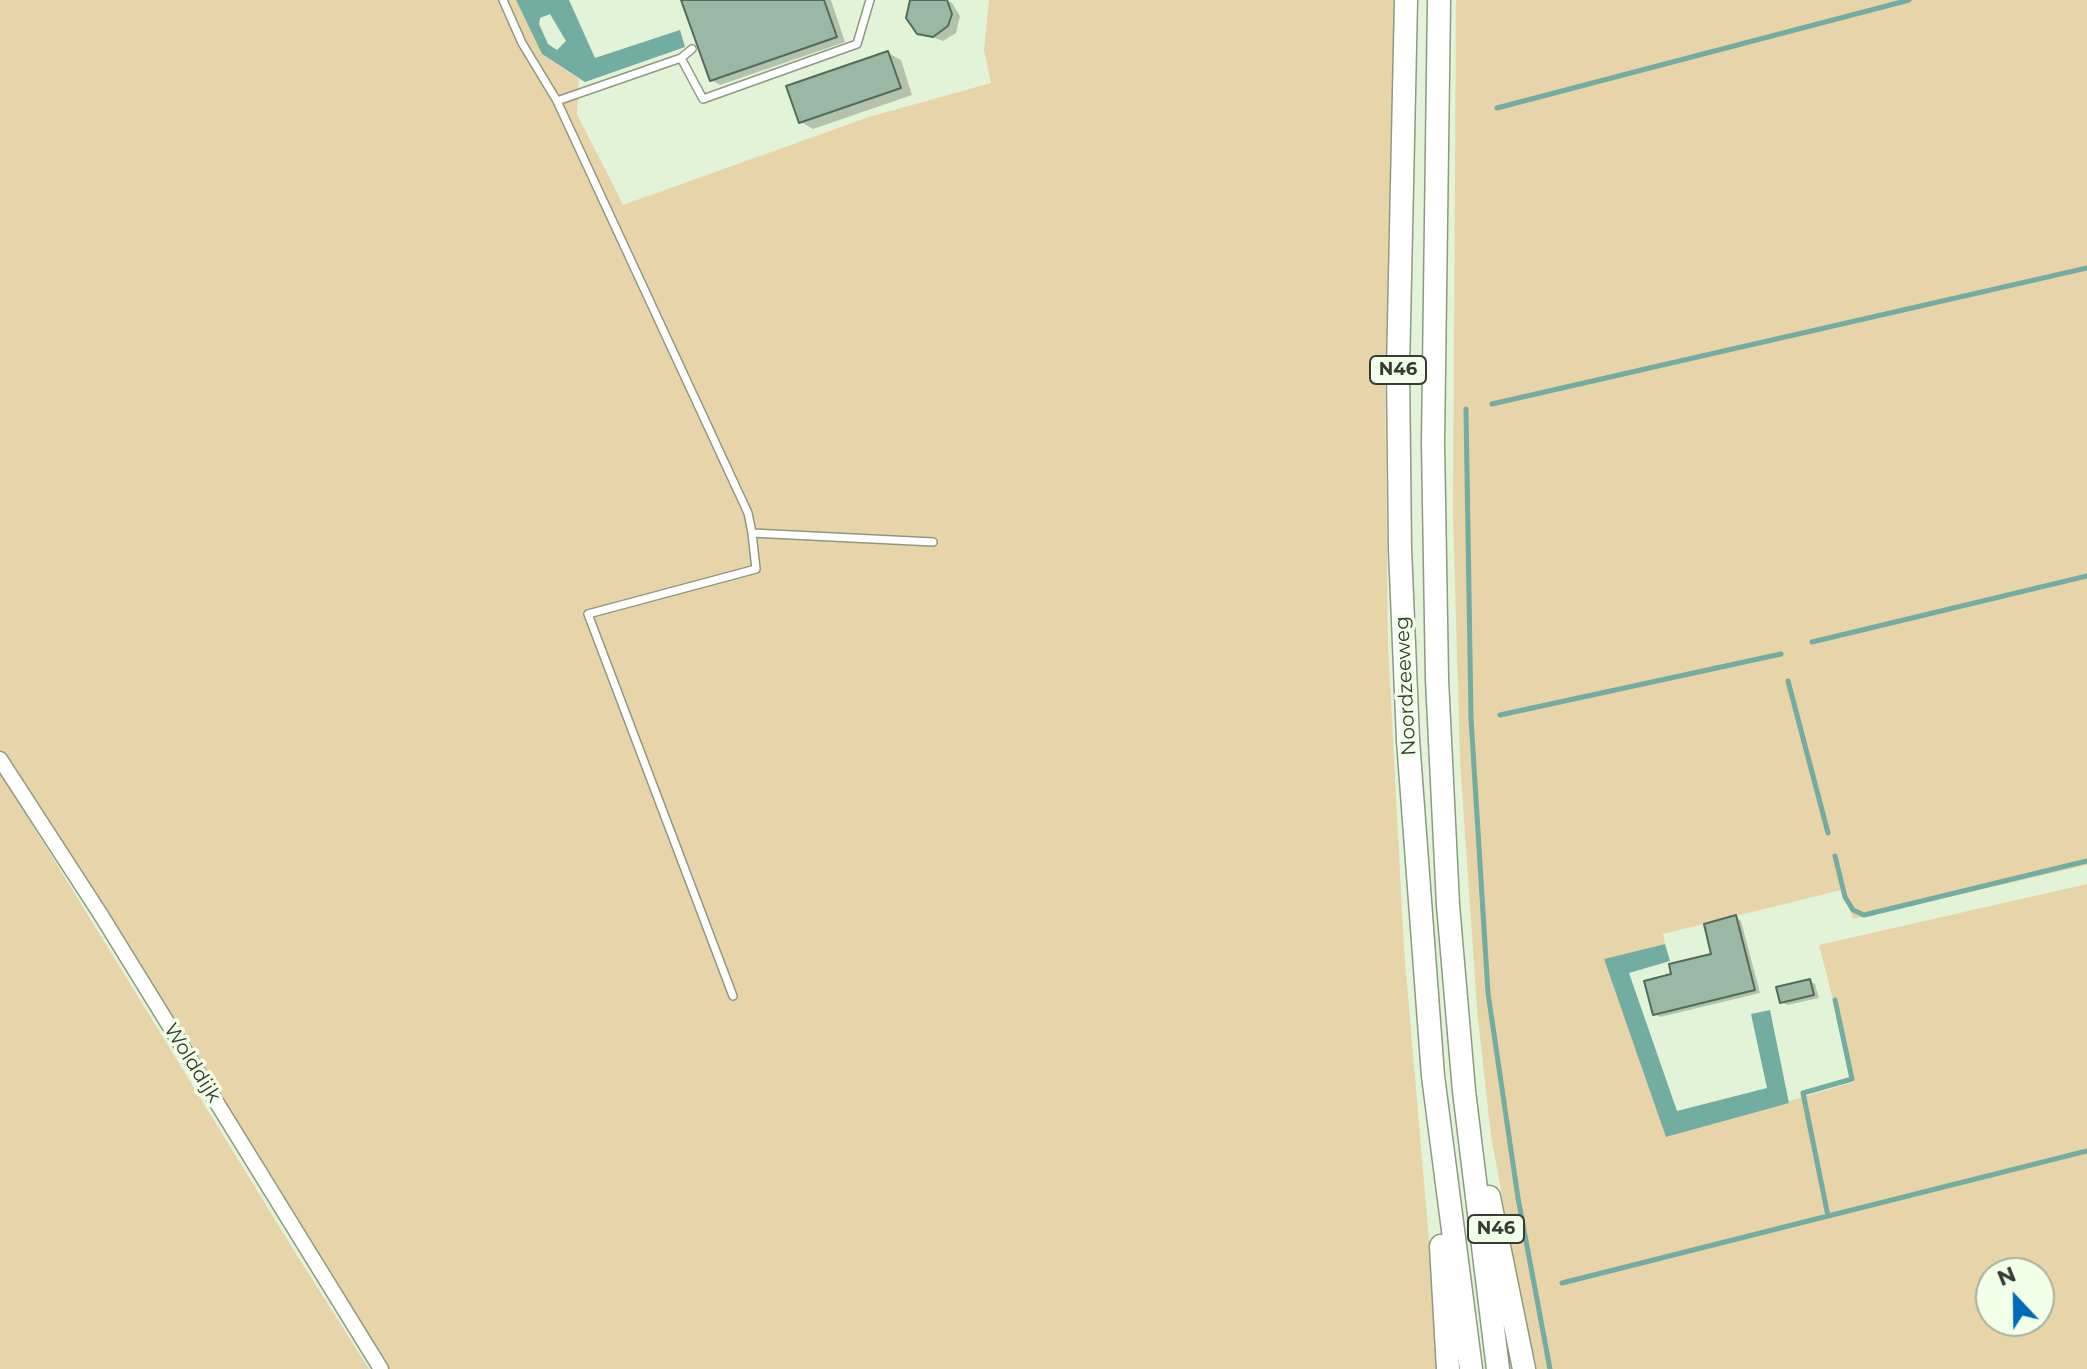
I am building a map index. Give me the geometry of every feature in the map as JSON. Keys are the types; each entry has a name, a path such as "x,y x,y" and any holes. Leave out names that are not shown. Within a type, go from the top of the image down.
{"highway":[{"name":"Noordzeeweg","path":"1406,0 1398,369 1400,549 1418,894 1440,1141 1471,1369"},
{"name":"Noordzeeweg","path":"1439,0 1433,443 1437,663 1448,905 1464,1091 1498,1369"},
{"name":"N46","path":"1464,1091 1524,1369"},
{"name":"N46","path":"1440,1141 1448,1369"}],"street":[{"name":"Wolddijk","path":"0,759 101,915 381,1369"}],"lane":[{"path":"503,0 522,43 557,101 748,513 756,569 588,614 733,996"},
{"path":"681,58 703,99 857,44 870,0"},
{"path":"557,101 681,58 692,49"},
{"path":"752,533 933,542"}],"shaded area":[{"path":"0,0 516,0 542,54 579,79 577,114 623,205 869,117 991,83 984,50 989,0 1394,0 1385,386 1388,644 1404,949 1440,1369 389,1369 0,750"},
{"path":"1456,0 2087,0 2087,865 1853,919 1845,889 1663,934 1665,944 1604,959 1667,1137 1854,1082 1819,945 2087,884 2087,1369 1534,1369 1491,1136 1477,1009 1460,760 1453,513"},
{"path":"0,772 293,1249 369,1369 0,1369"}],"water":[{"path":"516,0 569,0 595,58 680,30 685,47 585,82 542,54","holes":["550,14 566,41 557,50 548,44 539,24 540,18"]},
{"path":"1665,944 1670,961 1629,973 1677,1111 1767,1088 1751,1014 1770,1010 1789,1103 1666,1137 1604,959"}],"building":[{"path":"681,0 824,0 837,37 710,81"},
{"path":"910,0 947,0 952,14 948,26 933,37 917,34 906,18"},
{"path":"888,51 901,88 799,123 786,86"},
{"path":"1736,915 1755,990 1653,1015 1644,981 1671,974 1669,964 1711,954 1704,924"},
{"path":"1810,979 1814,995 1780,1003 1776,987"}],"waterway":[{"path":"1497,108 1909,0"},
{"path":"1492,404 2087,268"},
{"path":"1466,409 1471,718 1488,993 1518,1198 1550,1369"},
{"path":"1812,642 2087,576"},
{"path":"1500,715 1781,654"},
{"path":"1788,681 1828,833"},
{"path":"1835,856 1845,897 1853,910 1864,915 2087,861"},
{"path":"1835,1000 1852,1079 1803,1093 1828,1216 2087,1151"},
{"path":"1562,1283 1828,1216"}]}
